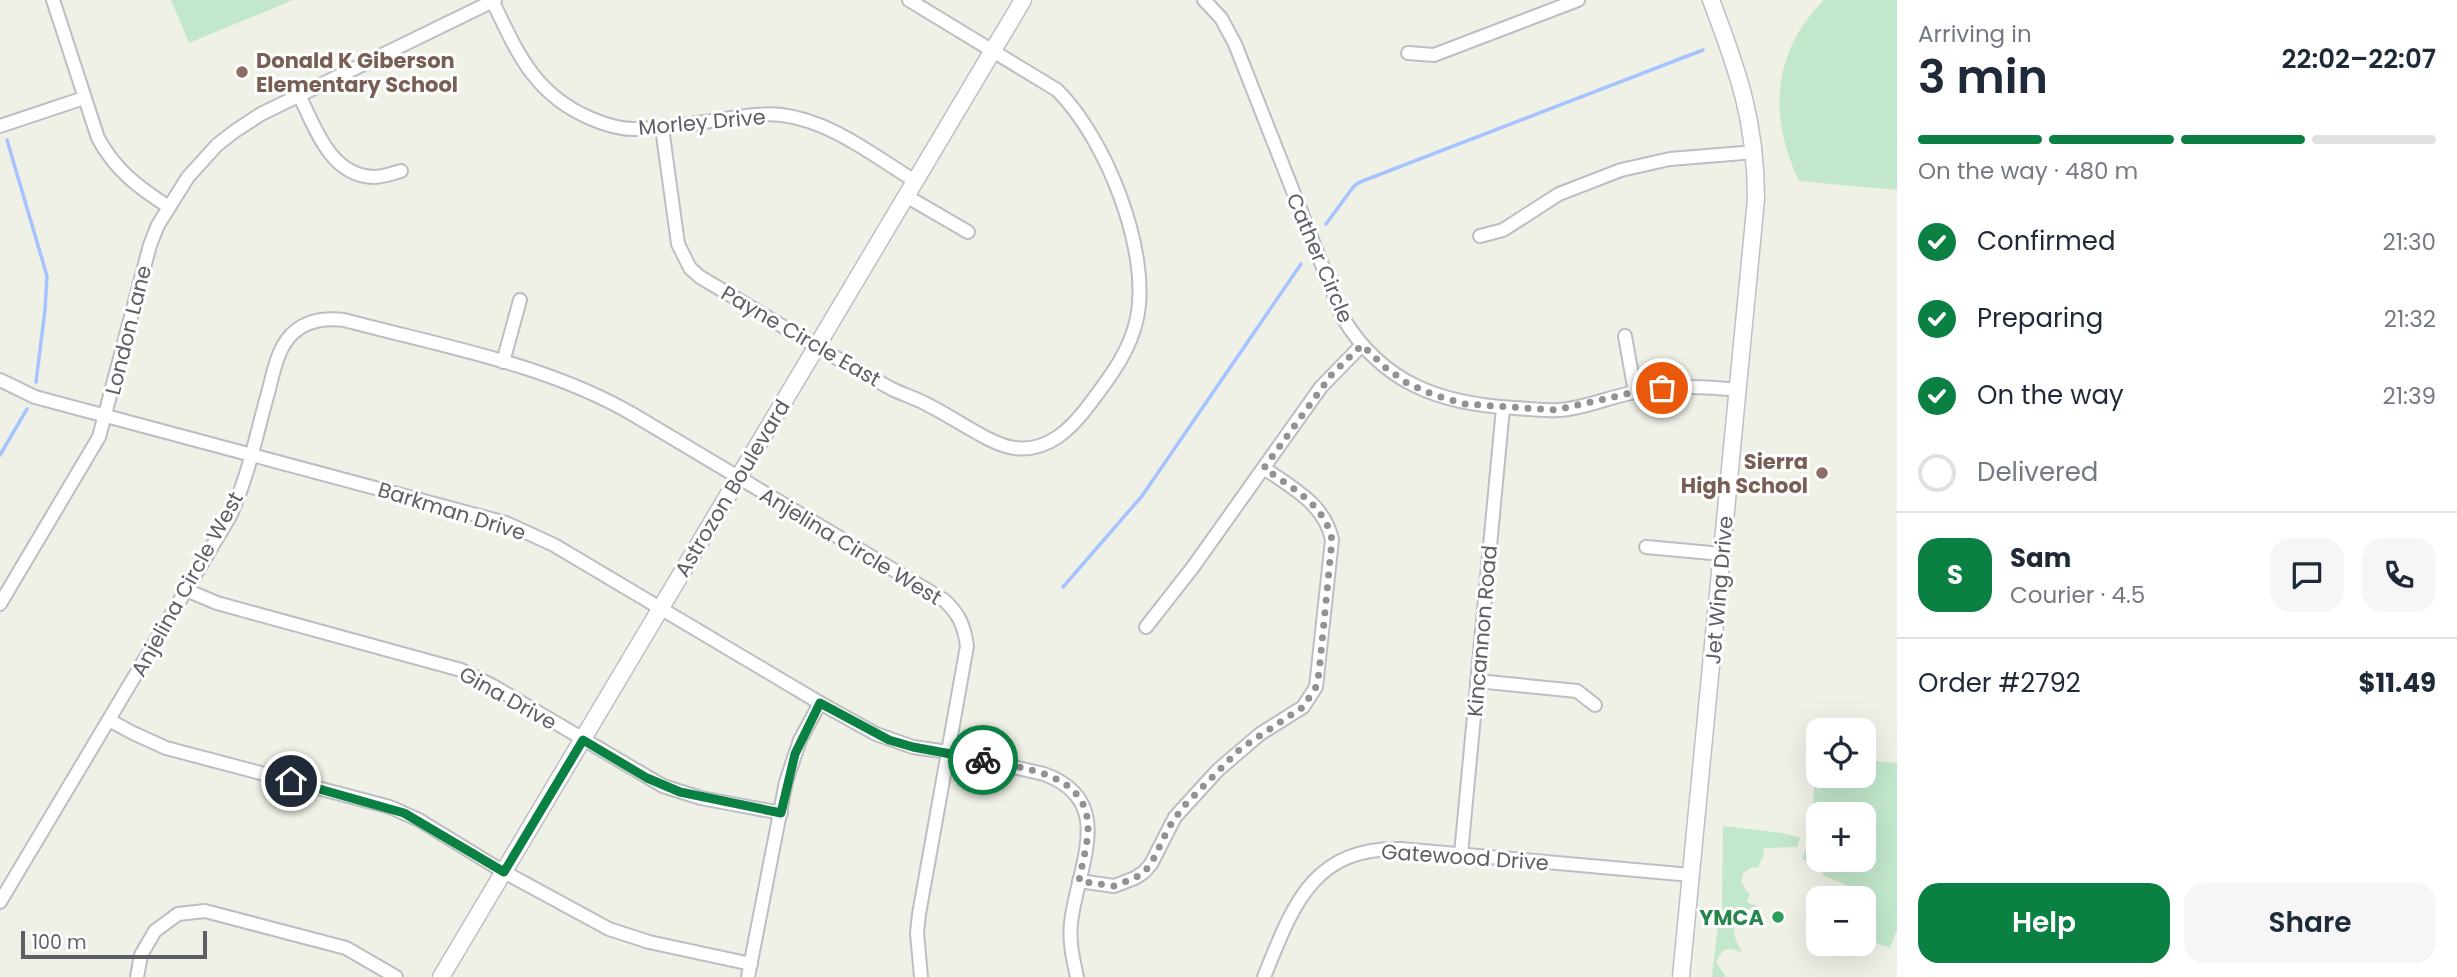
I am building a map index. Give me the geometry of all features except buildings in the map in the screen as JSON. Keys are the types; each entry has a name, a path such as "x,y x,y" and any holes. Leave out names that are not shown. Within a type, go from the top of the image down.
{"main road":[{"name":"Astrozon Boulevard","path":"441,977 1023,0"},
{"name":"Jet Wing Drive","path":"1681,977 1755,218 1755,152 1748,108 1711,0"}],"street":[{"path":"53,0 84,99 106,153 137,186 169,207"},
{"name":"London Lane","path":"0,604 92,451 106,415 142,268 158,225 188,177 217,145 261,114 493,0"},
{"name":"Morley Drive","path":"493,0 527,68 550,94 581,114 631,129 662,128 760,115 798,118 832,131 915,181"},
{"path":"909,0 993,50"},
{"name":"Cather Circle","path":"1204,0 1221,18 1236,44 1334,299 1352,333 1386,368 1418,389 1450,401 1503,408 1556,410 1662,388 1738,390"},
{"path":"1408,53 1434,55 1578,0"},
{"name":"Payne Circle East","path":"662,128 678,244 690,268 700,277 878,381 1007,447 1032,448 1070,429 1120,361 1137,317 1139,287 1120,194 1076,110 1046,81 993,50"},
{"path":"299,95 324,146 337,162 373,177 401,171"},
{"path":"0,126 84,99"},
{"path":"1480,236 1503,230 1559,194 1621,170 1670,159 1755,152"},
{"path":"906,195 968,232"},
{"path":"503,362 520,300"},
{"name":"Anjelina Circle West","path":"0,902 235,504 283,346 302,326 328,318 503,362 578,388 618,406 944,600 954,610 961,619 967,646 919,914 917,933 921,977"},
{"path":"1625,336 1635,392"},
{"path":"1146,627 1193,567 1326,381 1362,345"},
{"name":"Barkman Drive","path":"0,380 35,397 506,523 554,545 820,703 889,740 1044,774 1070,785 1084,804 1087,816 1086,845 1070,936 1077,977"},
{"name":"Kincannon Road","path":"1461,854 1503,408"},
{"path":"1079,881 1114,886 1144,872 1151,864 1175,817 1217,770 1260,734 1303,707 1316,687 1332,540 1330,530 1319,510 1264,468"},
{"path":"1646,547 1722,554"},
{"name":"Gina Drive","path":"186,590 217,603 461,670 493,686 647,778 680,792 781,813"},
{"path":"1477,681 1577,691 1595,705"},
{"path":"109,719 166,748 397,810 419,820 504,872 591,920 630,937 749,971 795,754 820,703"},
{"name":"Gatewood Drive","path":"1264,977 1297,901 1310,885 1336,864 1360,853 1385,849 1461,854 1692,875"},
{"path":"137,977 141,955 155,931 178,914 205,911 346,948 396,977"}],"green space":[{"path":"171,0 293,0 189,43"},
{"path":"1824,0 1897,0 1897,190 1799,181 1789,157 1780,109 1780,86 1785,63 1807,20"},
{"path":"1876,761 1897,763 1897,929 1890,948 1876,943 1876,886 1849,886 1822,875 1823,872 1876,872 1876,802 1813,802 1814,788 1876,788"},
{"path":"1723,826 1782,833 1800,838 1797,847 1763,848 1764,854 1758,868 1753,867 1744,872 1741,881 1750,893 1747,902 1759,907 1743,912 1738,917 1734,929 1742,952 1723,950 1716,962 1726,977 1712,977 1722,909"}],"waterway":[{"path":"1326,224 1354,186 1360,182 1703,50"},
{"path":"7,140 47,276 36,382"},
{"path":"1063,587 1142,496 1301,264"},
{"path":"0,455 27,409"}],"way so far":[{"path":"983,760 1044,774 1070,785 1084,804 1087,816 1086,845 1079,881 1114,886 1144,872 1158,852 1175,817 1217,770 1260,734 1303,707 1311,698 1319,673 1332,540 1330,530 1319,510 1264,468 1321,387 1362,345 1374,358 1407,383 1450,401 1465,404 1556,410 1662,388"}],"place":[{"name":"Donald K Giberson Elementary School","path":"242,72"},
{"name":"Sierra High School","path":"1822,473"},
{"name":"YMCA","path":"1778,917"}],"route":[{"path":"291,781 390,807 419,820 504,872 583,740 663,786 701,798 781,813 786,782 795,754 820,703 889,740 983,760"}]}
